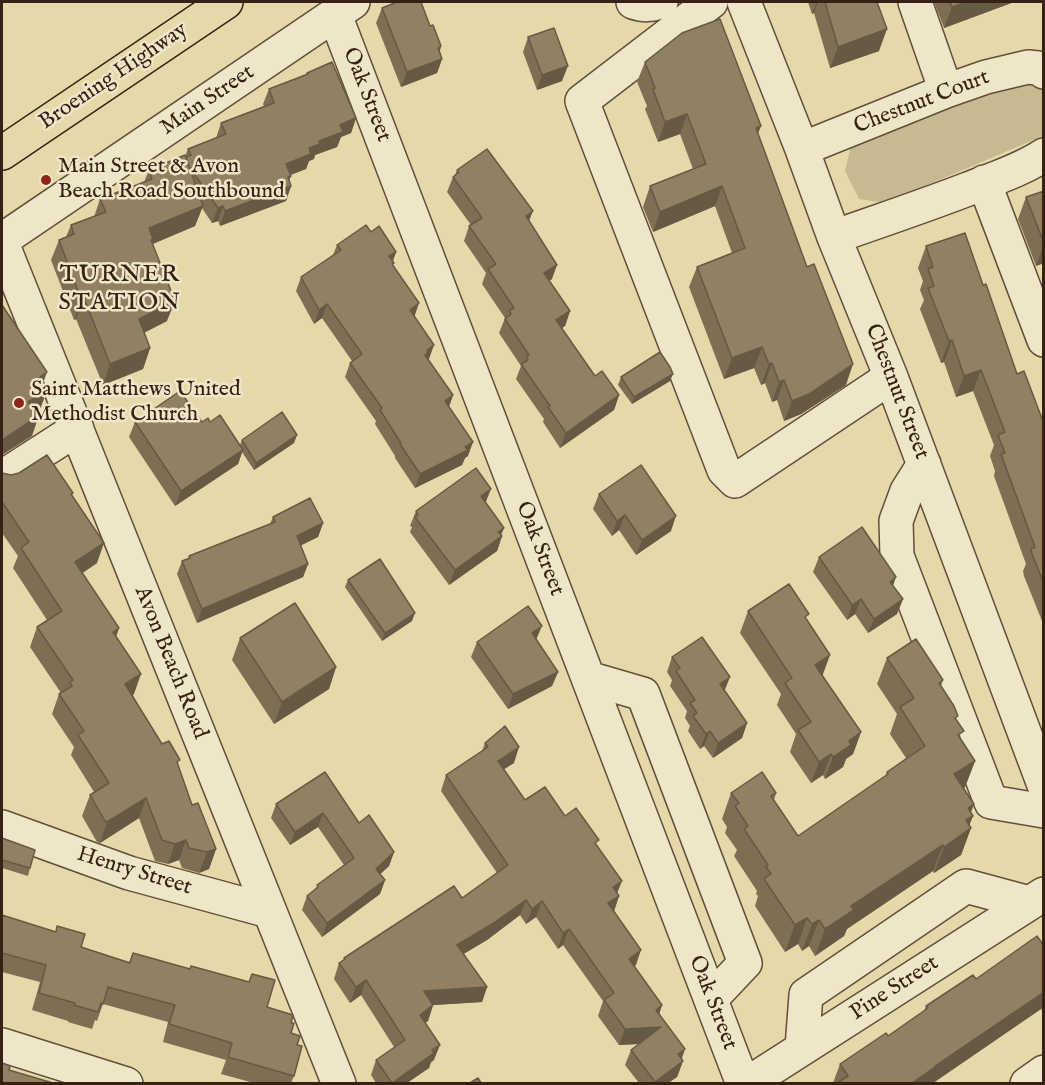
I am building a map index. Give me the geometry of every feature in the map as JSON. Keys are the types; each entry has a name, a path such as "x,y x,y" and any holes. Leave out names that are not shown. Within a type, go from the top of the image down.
{"main road":[{"name":"Broening Highway","path":"2,153 226,2"}],"street":[{"path":"633,2 642,5 661,2"},
{"path":"711,2 582,101 724,470 735,481 891,377"},
{"name":"Chestnut Street","path":"744,2 834,237 891,377 1044,785"},
{"path":"915,2 946,92"},
{"name":"Main Street","path":"2,241 344,8"},
{"name":"Oak Street","path":"344,8 588,678 745,1083"},
{"name":"Chestnut Court","path":"802,149 986,77 1028,67 1038,68 1044,72"},
{"path":"834,237 910,211 1032,163 1044,155"},
{"path":"984,182 1044,340"},
{"name":"Avon Beach Road","path":"2,241 339,1083"},
{"path":"2,477 77,429"},
{"path":"924,464 907,491 896,521 897,556 991,802 1044,811"},
{"path":"588,678 643,694 652,717 745,963 711,999"},
{"name":"Henry Street","path":"2,827 129,873 269,911"},
{"path":"802,1048 806,995 966,886 1036,898"},
{"name":"Pine Street","path":"745,1083 1036,898"},
{"path":"2,1044 126,1083"},
{"path":"1027,1083 1044,1072"}],"shaded area":[{"path":"1043,80 1043,136 885,203 859,199 845,171 852,141 1001,83"}],"building":[{"path":"397,2 421,2 441,46 438,48 442,59 407,72 382,8"},
{"path":"825,2 877,2 887,29 838,47"},
{"path":"950,2 966,2 952,7"},
{"path":"720,19 761,126 756,128 807,267 814,264 853,364 809,394 792,401 784,380 779,382 772,363 769,364 762,347 732,358 697,267 745,248 722,186 660,212 650,186 706,164 687,114 665,122 645,62 682,33"},
{"path":"554,28 568,66 542,75 528,37"},
{"path":"332,62 356,118 340,125 343,132 319,141 320,144 309,148 311,154 286,164 291,176 288,177 291,186 225,211 223,206 218,208 188,165 186,157 191,155 188,149 226,134 221,123 274,103 269,89"},
{"path":"487,149 533,211 526,216 557,265 544,273 570,311 556,320 595,376 602,371 619,395 566,433 521,364 528,360 526,357 529,355 505,319 511,314 509,311 514,308 488,269 496,264 469,226 482,218 453,177 459,172 457,170"},
{"path":"185,155 203,206 149,228 153,239 151,240 175,301 139,319 150,348 110,364 84,298 81,299 59,240 74,234 71,225 106,212 100,199 152,179 149,170"},
{"path":"1044,191 1044,243 1026,197"},
{"path":"366,225 371,232 379,226 396,252 389,256 394,263 392,264 419,303 410,310 434,345 427,350 425,355 453,395 445,401 473,442 465,447 468,450 420,474 380,410 382,408 350,363 362,354 327,304 319,310 301,277 341,250 337,245"},
{"path":"965,233 983,285 986,284 1017,374 1024,371 1044,424 1044,584 1032,554 1031,549 1035,547 1001,454 1005,453 998,435 1005,432 981,370 964,376 952,340 949,341 928,288 934,286 928,269 933,267 926,246"},
{"name":"Saint Matthews United Methodist Church","path":"2,305 47,372 40,377 48,389 28,402 39,415 2,440"},
{"path":"660,352 673,374 634,397 621,377"},
{"path":"180,391 202,422 208,418 210,422 220,415 243,450 181,491 135,422"},
{"path":"282,412 297,435 256,463 242,440"},
{"path":"47,455 104,543 75,562 119,628 113,632 141,674 125,684 162,744 169,741 180,760 177,762 192,805 198,803 216,849 207,852 189,848 186,840 175,844 162,840 146,798 107,822 90,795 109,783 78,735 84,731 59,694 72,686 70,682 73,680 37,627 62,611 21,548 29,542 2,502 2,473 11,475 19,473"},
{"path":"641,465 676,516 642,540 625,515 617,521 599,494"},
{"path":"476,468 491,489 481,496 504,528 498,532 502,536 455,570 415,517 418,515 416,511"},
{"path":"310,498 323,523 297,536 308,564 202,609 182,561 190,558 189,556 275,522 273,517"},
{"path":"862,527 896,577 890,582 903,599 874,619 861,599 852,605 819,557"},
{"path":"380,559 415,613 385,633 348,580"},
{"path":"789,584 809,614 805,617 830,655 815,665 861,732 849,741 851,745 833,757 831,754 819,762 798,730 811,722 785,683 792,678 748,611"},
{"path":"295,603 336,667 282,702 240,638"},
{"path":"528,606 542,626 532,633 558,672 513,694 477,642"},
{"path":"702,637 730,677 720,684 747,723 718,743 710,731 706,734 693,716 697,713 690,703 695,700 676,671 680,668 672,657"},
{"path":"916,639 943,680 939,683 954,706 958,716 955,718 964,731 958,735 975,761 954,774 974,804 968,808 973,816 966,820 971,828 851,906 854,910 825,929 819,920 812,924 807,918 795,925 764,879 771,874 766,867 768,865 744,829 748,826 735,806 739,803 731,793 762,772 776,793 771,796 798,836 925,746 900,707 914,698 887,658"},
{"path":"505,726 519,747 498,761 525,800 545,787 565,816 576,808 599,840 595,843 622,881 613,887 619,896 608,903 641,950 629,959 662,1005 656,1010 685,1049 678,1054 683,1061 655,1082 631,1050 661,1027 625,1029 604,1000 614,993 569,929 563,933 542,901 532,909 526,900 457,945 487,987 424,991 433,1005 420,1015 440,1045 432,1050 434,1053 392,1083 376,1060 405,1040 366,980 356,987 339,963 454,886 462,898 508,865 446,775 488,747 485,743"},
{"path":"325,772 359,823 369,815 394,852 376,869 385,880 327,923 307,896 318,887 317,885 354,858 323,813 295,832 276,804"},
{"path":"2,838 35,850 30,868 2,860"},
{"path":"2,915 56,932 57,926 85,934 81,947 130,963 133,953 249,982 252,974 275,980 267,1007 293,1015 291,1023 294,1023 291,1033 300,1036 297,1045 302,1046 294,1076 228,1057 232,1043 169,1024 175,1005 108,987 98,1012 39,993 46,965 2,953"},
{"path":"1037,936 1042,943 1044,942 1044,992 912,1083 837,1083 848,1076 840,1064 886,1033 888,1036 928,1008 926,1006 973,975 976,979"},
{"path":"2,1063 10,1066 9,1070 53,1083 2,1083"},
{"path":"478,1078 481,1083 470,1083"}],"place":[{"name":"Main Street & Avon Beach Road Southbound","path":"46,180"},
{"name":"Saint Matthews United Methodist Church","path":"19,403"}],"district":[{"name":"TURNER STATION","path":"120,290"}]}
